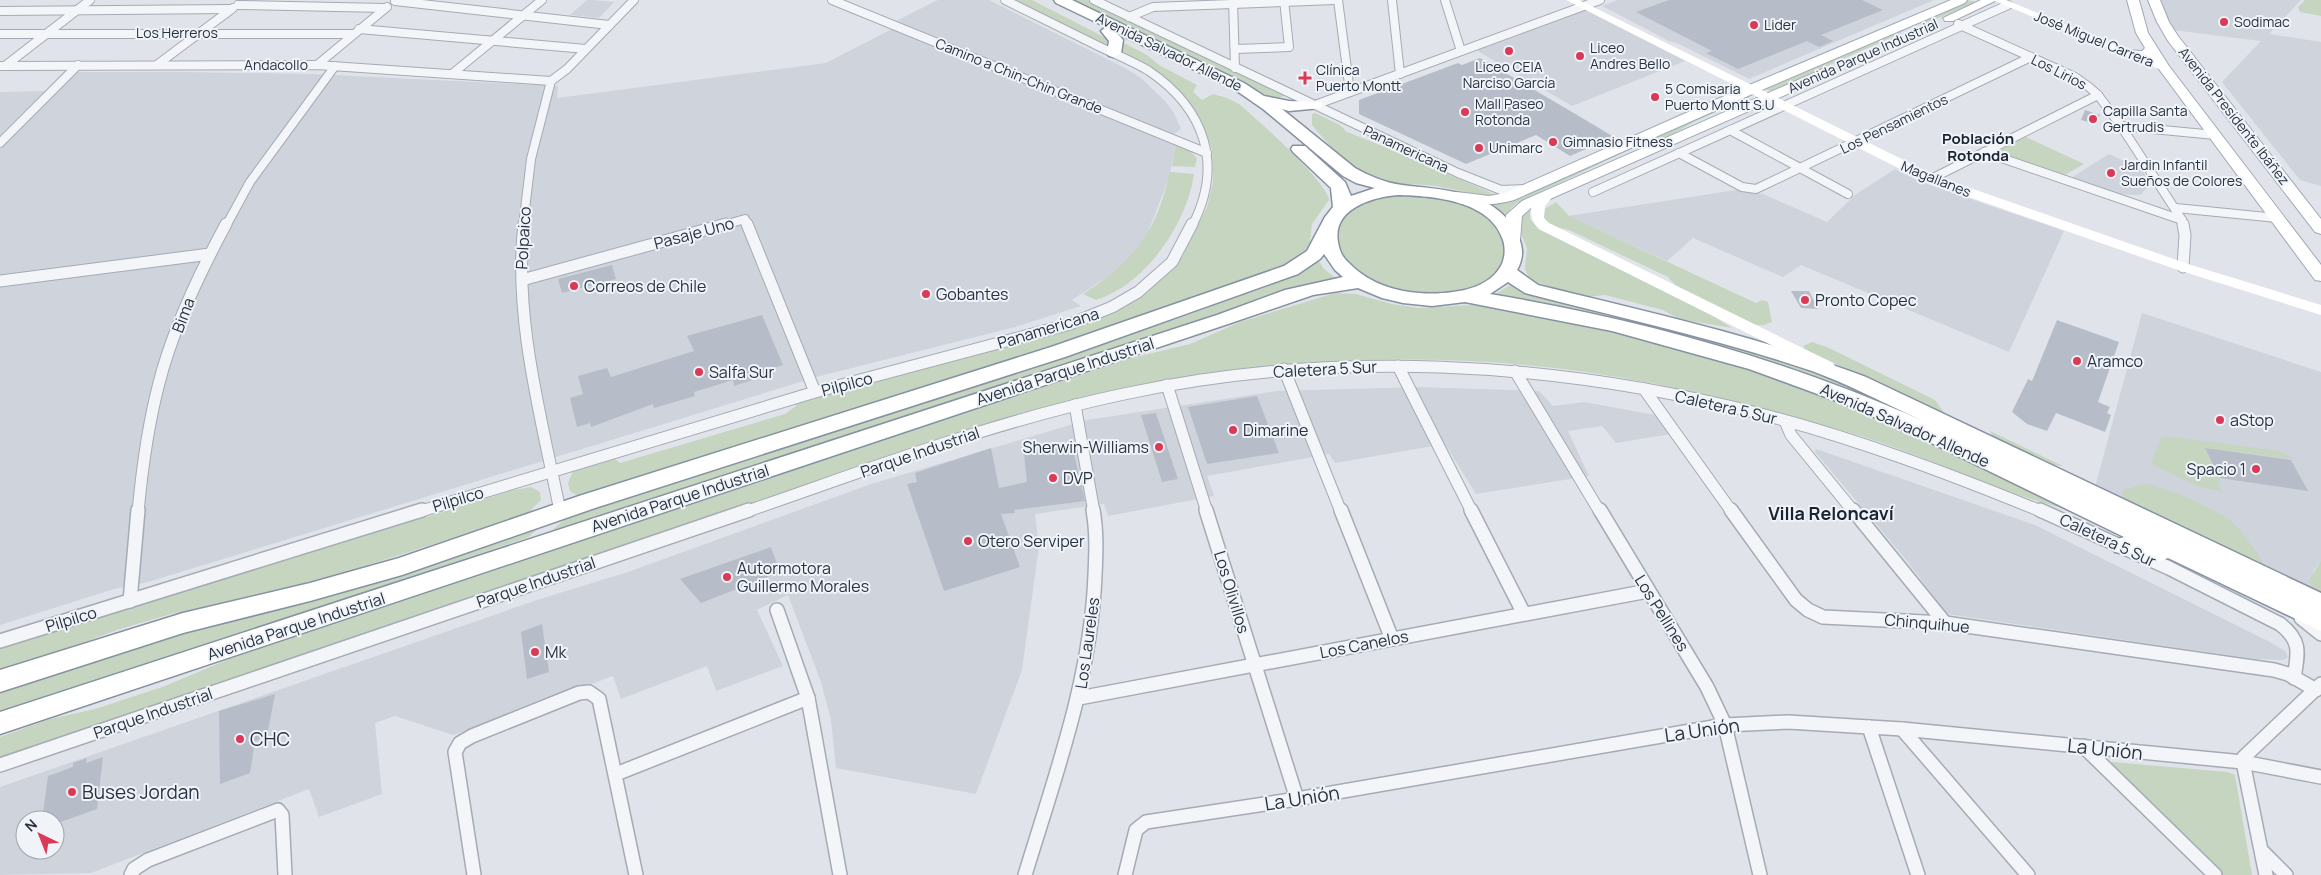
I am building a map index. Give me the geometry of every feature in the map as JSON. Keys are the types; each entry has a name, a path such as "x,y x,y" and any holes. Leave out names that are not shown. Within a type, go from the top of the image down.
{"highway":[{"name":"Avenida Salvador Allende","path":"1044,0 1213,83 1252,108 1282,132 1335,181 1341,190 1342,208"},
{"name":"Avenida Salvador Allende","path":"1062,0 1222,76 1247,90 1305,135 1342,167 1356,176 1398,190"},
{"path":"1108,31 1116,40 1114,53"},
{"path":"1247,90 1269,101 1289,106 1315,105"},
{"path":"1269,101 1286,98 1284,91"},
{"path":"1305,135 1302,127 1304,119 1315,105"},
{"path":"1398,190 1416,190 1450,195 1468,201 1491,214 1504,226 1512,240 1513,256 1508,272 1498,282 1483,290 1449,299 1412,299 1377,290 1351,275 1335,259 1327,242 1330,224 1342,208 1367,195 1398,190"},
{"name":"Avenida Parque Industrial","path":"0,681 183,622 292,596 402,566 560,511 1058,352 1273,277 1308,260 1320,248 1327,233"},
{"name":"Avenida Salvador Allende","path":"1508,272 1520,282 1538,290 1724,337 1802,361 1859,382 2321,604"},
{"name":"Avenida Parque Industrial","path":"0,723 1224,319 1309,289 1334,283 1362,282"},
{"name":"Avenida Salvador Allende","path":"1466,296 1526,306 1694,346 1812,384 1906,422 2321,621"},
{"path":"486,563 530,540 560,511"},
{"path":"2123,546 2180,555"}],"main road":[{"name":"Avenida Parque Industrial","path":"1512,240 1512,220 1516,211 1634,146 1752,89 1961,0"},
{"name":"Avenida Parque Industrial","path":"1450,195 1470,199 1494,200 1509,197 1634,146 1653,148 1991,0"},
{"name":"Avenida Presidente Ibáñez","path":"2133,0 2139,24 2151,49 2321,276"},
{"name":"Avenida Presidente Ibáñez","path":"2154,0 2169,32 2321,229"},
{"path":"2126,53 2145,55 2151,49"},
{"path":"2163,66 2212,89"}],"street":[{"path":"3,66 90,0"},
{"path":"158,64 245,0"},
{"path":"317,65 395,0 609,24"},
{"path":"452,74 542,0"},
{"path":"629,0 639,0"},
{"path":"551,80 567,69 634,0"},
{"name":"Camino a Chin-Chin Grande","path":"832,0 1207,153"},
{"name":"Panamericana","path":"919,365 1080,320 1112,307 1146,287 1172,262 1198,216 1207,188 1209,166 1204,138 1197,122 1180,97 1148,71 1005,0"},
{"name":"Panamericana","path":"1094,0 1492,188 1517,190 1533,187"},
{"path":"1235,49 1289,47 1284,0"},
{"path":"1129,17 1153,7 1182,3 1337,0 1350,92"},
{"path":"1392,0 1400,74"},
{"path":"1445,0 1461,52"},
{"name":"Magallanes","path":"1571,0 1931,179 2183,267 2321,310"},
{"path":"1315,105 1600,0"},
{"name":"José Miguel Carrera","path":"1996,0 2126,53 2163,66"},
{"path":"1233,1 1235,68"},
{"path":"1593,192 2008,5"},
{"path":"0,11 234,7 386,8"},
{"name":"Los Lirios","path":"1946,19 2075,77 2098,95 2121,126 2182,220 2185,235 2183,267"},
{"name":"Los Herreros","path":"0,34 356,31 586,49"},
{"name":"Los Pensamientos","path":"1679,153 1739,186 1756,189 2031,57"},
{"name":"Andacollo","path":"3,66 158,64 317,65 551,80"},
{"path":"0,143 78,65"},
{"name":"Bima","path":"130,601 144,454 159,381 186,305 210,254 259,169 335,66"},
{"name":"Polpaico","path":"551,80 531,159 520,242 522,280 534,378 560,511"},
{"path":"1931,179 2098,95"},
{"path":"2121,126 2214,135"},
{"path":"1730,130 1848,194"},
{"path":"1984,152 2182,220"},
{"name":"Avenida Salvador Allende","path":"1547,194 1538,206 1536,214 1539,222 1544,226 1859,382"},
{"path":"2176,208 2277,218"},
{"name":"Pasaje Uno","path":"522,280 745,219 815,392"},
{"path":"0,281 210,254"},
{"name":"Pilpilco","path":"0,641 553,470 815,392 919,365"},
{"name":"Caletera 5 Sur","path":"1074,405 1167,385 1284,369 1332,366 1398,366 1515,371 1583,378 1644,389 1786,421 1863,443 1958,476 2026,503 2123,546 2259,612 2289,630 2298,644 2294,678"},
{"path":"1398,366 1524,614"},
{"path":"1284,369 1392,639"},
{"name":"Los Pellines","path":"1515,371 1648,591 1688,653 1725,725 1760,875"},
{"name":"Los Olivillos","path":"1167,385 1296,799"},
{"name":"Chinquihue","path":"1644,389 1796,600 1807,610 1823,617 1946,623 2274,670 2318,687"},
{"name":"Los Laureles","path":"1025,875 1079,698 1094,608 1097,531 1074,405"},
{"name":"Parque Industrial","path":"0,765 924,450 1012,421 1074,405"},
{"path":"1786,421 1791,435 1946,623"},
{"name":"Los Canelos","path":"1079,698 1648,591"},
{"path":"2287,605 2321,634"},
{"path":"777,610 808,698 840,875"},
{"path":"2266,875 2263,852 2243,762 2246,754 2318,687"},
{"path":"474,875 456,752 460,743 472,736 579,693 589,692 599,699 636,875"},
{"path":"616,774 808,698"},
{"name":"La Unión","path":"1125,875 1136,830 1146,822 1296,799 1725,725 1788,722 1902,729 2243,762 2288,769 2321,777"},
{"path":"1869,727 1918,875"},
{"path":"1902,729 2028,875"},
{"path":"2083,746 2215,875"},
{"path":"133,872 157,856 278,810 282,815 285,875"},
{"path":"2263,852 2286,875"}],"shaded area":[{"path":"587,0 614,2 599,18 570,15"},
{"path":"938,0 989,0 1125,68 1140,77 1165,101 1174,113 1181,129 1171,136 894,22"},
{"name":"Lider","path":"1618,0 1934,0 1749,79 1679,44 1669,41 1602,6"},
{"path":"2160,0 2301,0 2269,34 2321,42 2321,186 2300,180 2222,82 2261,41 2173,30"},
{"name":"Liceo Andres Bello","path":"1586,10 1685,61 1572,106 1476,50"},
{"path":"892,29 1176,145 1169,178 1148,232 1138,249 1119,269 1072,300 1081,306 1015,327 820,376 148,582 114,589 0,625 0,92 45,91 64,72 181,72 314,74 558,86 557,98 826,63"},
{"name":"Jardin Infantil Sueños de Colores","path":"2109,154 2142,169 2150,185 2140,195 2117,194 2071,178"},
{"path":"1895,169 1918,181 2064,231 2009,352 1801,265 1783,277 1693,238 1667,261 1568,216 1736,190 1763,194 1827,222 1855,195"},
{"name":"Aramco","path":"2142,313 2321,372 2321,560 2314,570 2311,587 2316,593 2094,491"},
{"path":"1418,387 1539,391 1553,406 1584,402 1655,415 1671,434 1616,443 1602,426 1568,431 1589,476 1476,494 1445,444 1335,463 1329,454 1207,476 1214,496 1108,516 1104,504 1035,514 1039,546 1022,670 976,794 836,768 831,720 821,682 788,595 757,610 783,666 716,691 707,666 621,699 613,676 453,735 395,716 375,723 382,794 319,817 309,789 91,873 0,875 0,787 537,600 628,572 871,484 1087,420 1277,391"},
{"path":"1816,449 2035,525 2268,641 2285,651 2288,657 2283,660 2256,659 1947,614 1903,556 1815,452"}],"green space":[{"path":"1011,0 1032,0 1110,40 1108,47"},
{"path":"1072,0 1088,0 1282,93 1284,96 1277,99 1270,97 1204,62"},
{"path":"1967,0 1977,2 1921,25 1919,21"},
{"path":"2305,0 2321,0 2321,16 2300,12 2298,7"},
{"path":"1912,25 1897,35 1771,91 1765,89"},
{"path":"1122,42 1147,55 1159,65 1197,85 1193,92 1202,100 1213,94 1239,104 1290,150 1317,180 1326,192 1329,200 1312,224 1310,242 1305,252 1285,267 1202,297 1168,305 1128,324 1014,362 578,496 570,491 568,483 573,471 614,458 620,463 785,414 796,406 796,403 1048,335 1146,292 1167,274 1183,255 1207,207 1213,182 1212,149 1200,120 1182,95 1173,86 1120,53"},
{"path":"1748,95 1750,97 1696,121 1662,140 1653,143 1644,141"},
{"path":"1315,113 1340,125 1347,132 1496,195 1473,194 1431,185 1398,184 1370,177 1349,164 1321,136 1312,125 1312,114"},
{"path":"2024,136 2084,164 2063,176 1995,153"},
{"path":"1171,142 1190,150 1197,159 1195,167 1172,166 1176,145"},
{"path":"1629,147 1633,148 1517,203 1507,215 1489,204 1513,201"},
{"path":"1170,172 1194,174 1183,213 1161,250 1147,267 1114,292 1096,300 1083,294 1116,270 1140,244 1158,212"},
{"path":"1388,194 1442,198 1459,203 1482,214 1499,232 1504,242 1506,252 1503,264 1495,275 1482,284 1457,293 1441,295 1421,295 1400,291 1379,285 1361,276 1346,264 1337,249 1337,227 1344,215 1355,205"},
{"path":"1556,202 1569,216 1756,303 1762,300 1768,302 1772,322 1764,325 1754,325 1679,289 1668,277 1569,230 1551,226 1544,221 1543,210"},
{"path":"1533,206 1530,211 1530,219 1540,230 1702,309 1732,328 1679,319 1663,310 1605,295 1587,297 1535,282 1528,276 1525,269 1527,248 1518,227 1523,212"},
{"path":"1317,258 1324,269 1337,279 1272,296 546,536 566,518 1186,316 1293,274"},
{"path":"1512,284 1520,290 1541,297 1663,327 1743,350 1862,391 2321,610 1880,406 1492,296"},
{"path":"1335,293 1356,294 1392,304 1419,308 1490,304 1617,331 1735,363 1873,413 2080,515 2022,496 1861,436 1737,402 1653,383 1525,365 1459,361 1327,362 1262,367 1198,375 1133,387 1068,401 1004,418 0,759 0,737 50,719 95,709 165,686 234,657 1132,358 1190,344 1240,322"},
{"path":"1812,342 1827,347 1935,400 1945,414 1806,350 1803,346"},
{"path":"1990,431 2063,466 2050,465 1993,438"},
{"path":"2165,436 2279,451 2295,459 2205,448 2220,478 2218,483 2222,492 2197,486 2151,464 2161,438"},
{"path":"2145,484 2165,489 2192,500 2228,519 2245,537 2271,575 2125,502 2122,493 2126,489"},
{"path":"531,487 540,492 541,500 527,514 306,585 171,614 117,630 0,673 0,648 514,490"},
{"path":"539,527 529,537 0,714 0,692 182,632"},
{"path":"2321,560 2321,593 2311,587 2309,581"},
{"path":"2112,762 2228,772 2235,775 2252,875 2223,875 2110,765"}],"building":[{"name":"Lider","path":"1669,0 1862,0 1883,10 1821,35 1833,41 1819,47 1807,41 1738,69 1706,53 1712,51 1636,12"},
{"name":"Mall Paseo Rotonda","path":"1480,58 1614,137 1570,156 1536,135 1466,164 1359,114 1359,100 1458,63 1462,65"},
{"name":"Capilla Santa Gertrudis","path":"2085,110 2100,115 2096,124 2081,120"},
{"name":"Correos de Chile","path":"612,265 616,279 562,293 558,279"},
{"name":"Pronto Copec","path":"1791,291 1809,291 1818,309 1801,308"},
{"name":"Salfa Sur","path":"762,315 783,365 770,369 771,374 734,386 733,380 694,392 695,396 654,408 653,404 591,427 590,423 577,427 570,398 583,394 578,376 607,368 611,377 694,351 687,336"},
{"name":"Aramco","path":"2057,320 2119,342 2098,402 2110,407 2107,413 2111,415 2105,432 2056,413 2047,431 2027,424 2012,412 2028,379 2032,381"},
{"name":"Dimarine","path":"1257,396 1279,453 1207,464 1188,407"},
{"name":"Sherwin-Williams","path":"1156,413 1178,479 1162,482 1141,415"},
{"name":"Otero Serviper","path":"1072,445 1085,501 1014,510 1015,513 1001,514 1020,567 944,591 907,484 917,482 915,473 991,448 999,488 1027,482 1024,454"},
{"name":"Spacio 1","path":"2205,448 2291,460 2308,491 2220,478"},
{"name":"Autormotora Guillermo Morales","path":"771,547 780,572 701,603 680,579"},
{"name":"Mk","path":"542,624 549,672 527,679 521,632"},
{"name":"CHC","path":"275,694 267,736 255,741 250,773 220,784 219,711"},
{"name":"Buses Jordan","path":"103,757 97,809 65,820 65,810 43,810 48,776 73,767 73,763 87,758 86,763"}],"place":[{"name":"Sodimac","path":"2224,22"},
{"name":"Lider","path":"1754,25"},
{"name":"Liceo CEIA Narciso García","path":"1509,51"},
{"name":"Liceo Andres Bello","path":"1580,56"},
{"name":"Clínica Puerto Montt","path":"1305,78"},
{"name":"5 Comisaria Puerto Montt S.U","path":"1655,97"},
{"name":"Mall Paseo Rotonda","path":"1465,112"},
{"name":"Capilla Santa Gertrudis","path":"2093,119"},
{"name":"Gimnasio Fitness","path":"1553,142"},
{"name":"Unimarc","path":"1479,148"},
{"name":"Jardin Infantil Sueños de Colores","path":"2111,173"},
{"name":"Correos de Chile","path":"574,286"},
{"name":"Gobantes","path":"926,294"},
{"name":"Pronto Copec","path":"1805,300"},
{"name":"Aramco","path":"2077,361"},
{"name":"Salfa Sur","path":"699,372"},
{"name":"aStop","path":"2220,420"},
{"name":"Dimarine","path":"1233,430"},
{"name":"Sherwin-Williams","path":"1159,447"},
{"name":"Spacio 1","path":"2256,469"},
{"name":"DVP","path":"1053,478"},
{"name":"Otero Serviper","path":"968,541"},
{"name":"Autormotora Guillermo Morales","path":"727,577"},
{"name":"Mk","path":"535,652"},
{"name":"CHC","path":"240,739"},
{"name":"Buses Jordan","path":"72,792"}],"district":[{"name":"Población Rotonda","path":"1978,148"},
{"name":"Villa Reloncaví","path":"1831,514"}]}
